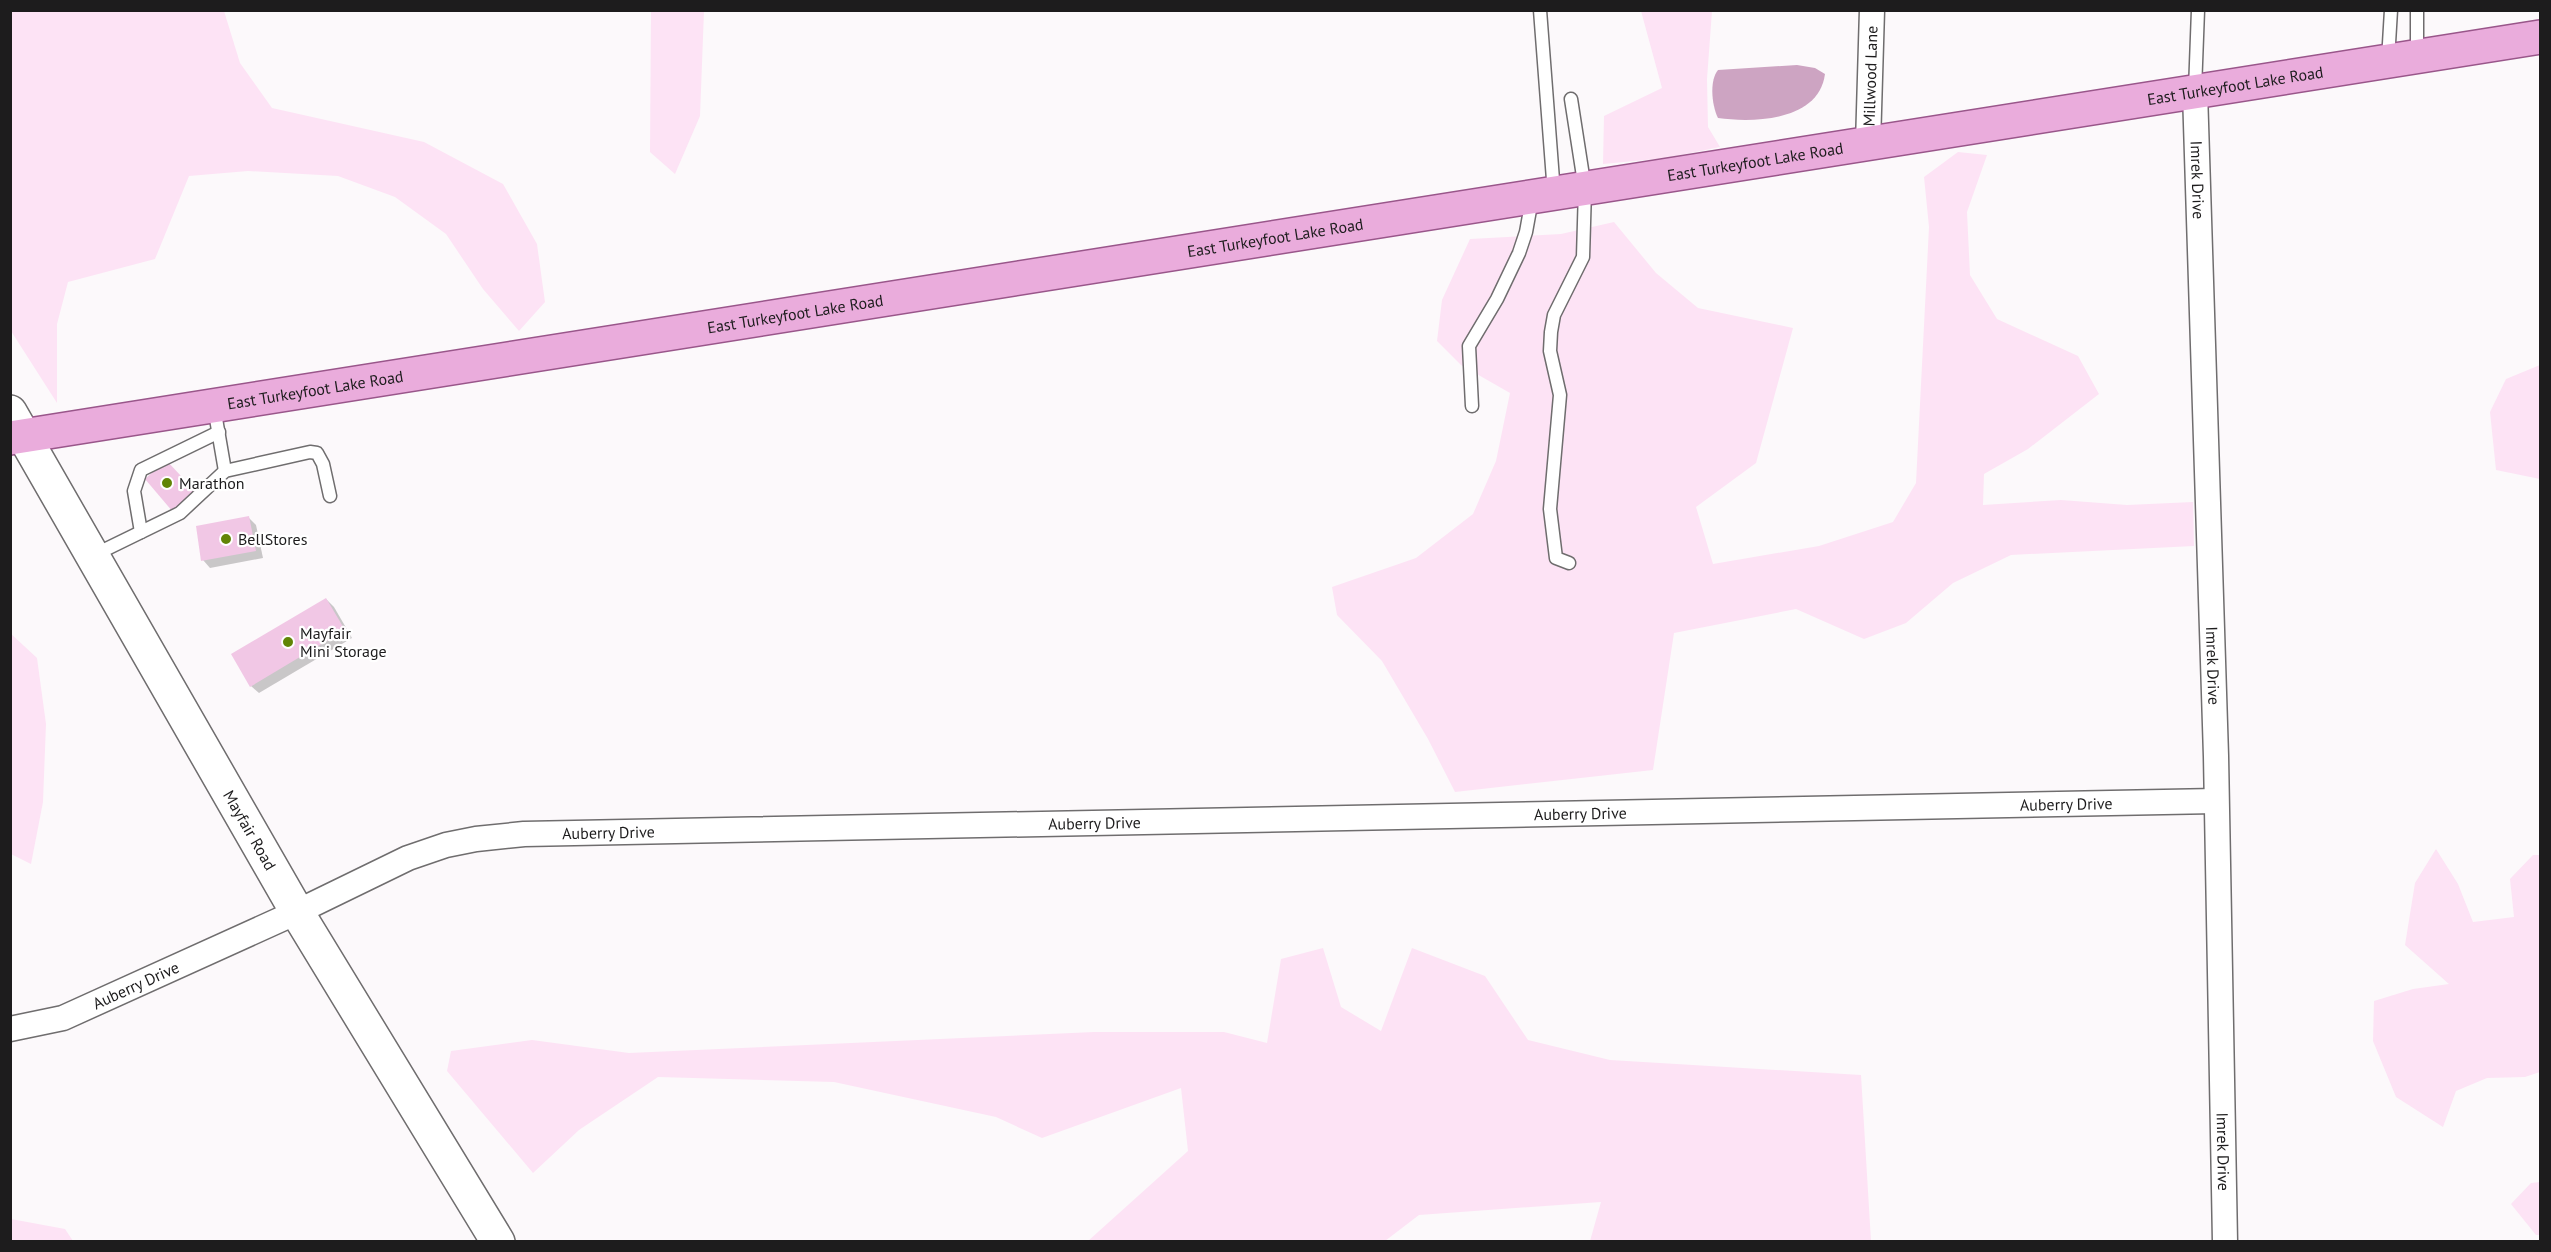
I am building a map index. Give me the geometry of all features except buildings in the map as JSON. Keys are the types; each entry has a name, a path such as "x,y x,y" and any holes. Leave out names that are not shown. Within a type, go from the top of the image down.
{"main road":[{"name":"East Turkeyfoot Lake Road","path":"15,428 216,418 1557,193 2541,37"}],"street":[{"name":"Millwood Lane","path":"1868,144 1872,10"},
{"name":"Imrek Drive","path":"2195,92 2216,801 2225,1242"},
{"name":"Mayfair Road","path":"15,428 93,555 297,912 498,1242"},
{"name":"Auberry Drive","path":"10,1029 63,1018 297,912 408,858 466,841 524,834 2216,801"}],"lane":[{"path":"1540,10 1557,193 1583,257 1554,315 1550,351 1560,395 1550,509 1556,558 1569,563"},
{"path":"2195,92 2198,10"},
{"path":"2391,10 2402,59"},
{"path":"2402,59 2417,10"},
{"path":"1472,406 1469,346 1497,299 1519,253 1526,232 1557,193 1571,99"},
{"path":"141,532 134,491 141,470 216,418 225,471"},
{"path":"93,555 180,513 225,471 310,452 317,453 323,464 330,496"}],"shaded area":[{"path":"11,10 224,11 240,63 272,108 424,142 503,184 537,244 545,302 519,331 483,289 446,234 395,197 338,176 248,171 189,176 155,259 68,282 57,324 57,403 11,331"},
{"path":"651,11 704,11 700,116 675,174 650,152"},
{"path":"1641,11 1712,11 1707,79 1708,127 1720,147 1666,158 1603,164 1604,116 1662,88"},
{"path":"1797,65 1815,68 1825,74 1820,90 1811,101 1798,110 1766,119 1718,118 1712,94 1713,80 1718,70"},
{"path":"1958,152 1987,155 1967,212 1970,275 1997,319 2078,356 2099,394 2028,449 1984,474 1983,505 2061,500 2127,505 2193,502 2194,546 2011,555 1953,583 1906,623 1864,639 1796,609 1674,633 1653,770 1455,792 1428,739 1382,661 1337,615 1332,587 1416,558 1473,514 1496,461 1510,393 1461,365 1437,341 1442,300 1470,239 1561,234 1614,222 1656,273 1698,308 1793,328 1756,463 1696,507 1713,564 1819,546 1893,522 1916,483 1929,227 1924,177"},
{"path":"2540,365 2540,479 2496,470 2490,412 2506,379"},
{"path":"10,633 37,658 46,724 43,802 31,864 11,854"},
{"path":"2436,849 2458,884 2473,922 2514,917 2510,879 2533,855 2540,855 2540,1072 2525,1077 2487,1078 2456,1091 2443,1127 2396,1097 2373,1041 2374,1001 2413,989 2449,984 2405,945 2415,883"},
{"path":"1323,948 1341,1007 1381,1031 1412,948 1485,976 1528,1040 1610,1060 1861,1075 1871,1241 1590,1241 1601,1202 1419,1215 1385,1241 1088,1241 1188,1151 1181,1088 1042,1138 996,1117 834,1082 658,1077 579,1130 533,1173 447,1071 451,1051 532,1040 629,1053 1094,1032 1224,1032 1267,1043 1281,959"},
{"path":"2540,1182 2540,1235 2536,1235 2511,1204 2531,1183"},
{"path":"11,1219 65,1229 73,1241 11,1241"}],"place":[{"name":"Marathon","path":"167,483"},
{"name":"BellStores","path":"226,539"},
{"name":"Mayfair Mini Storage","path":"288,642"}]}
